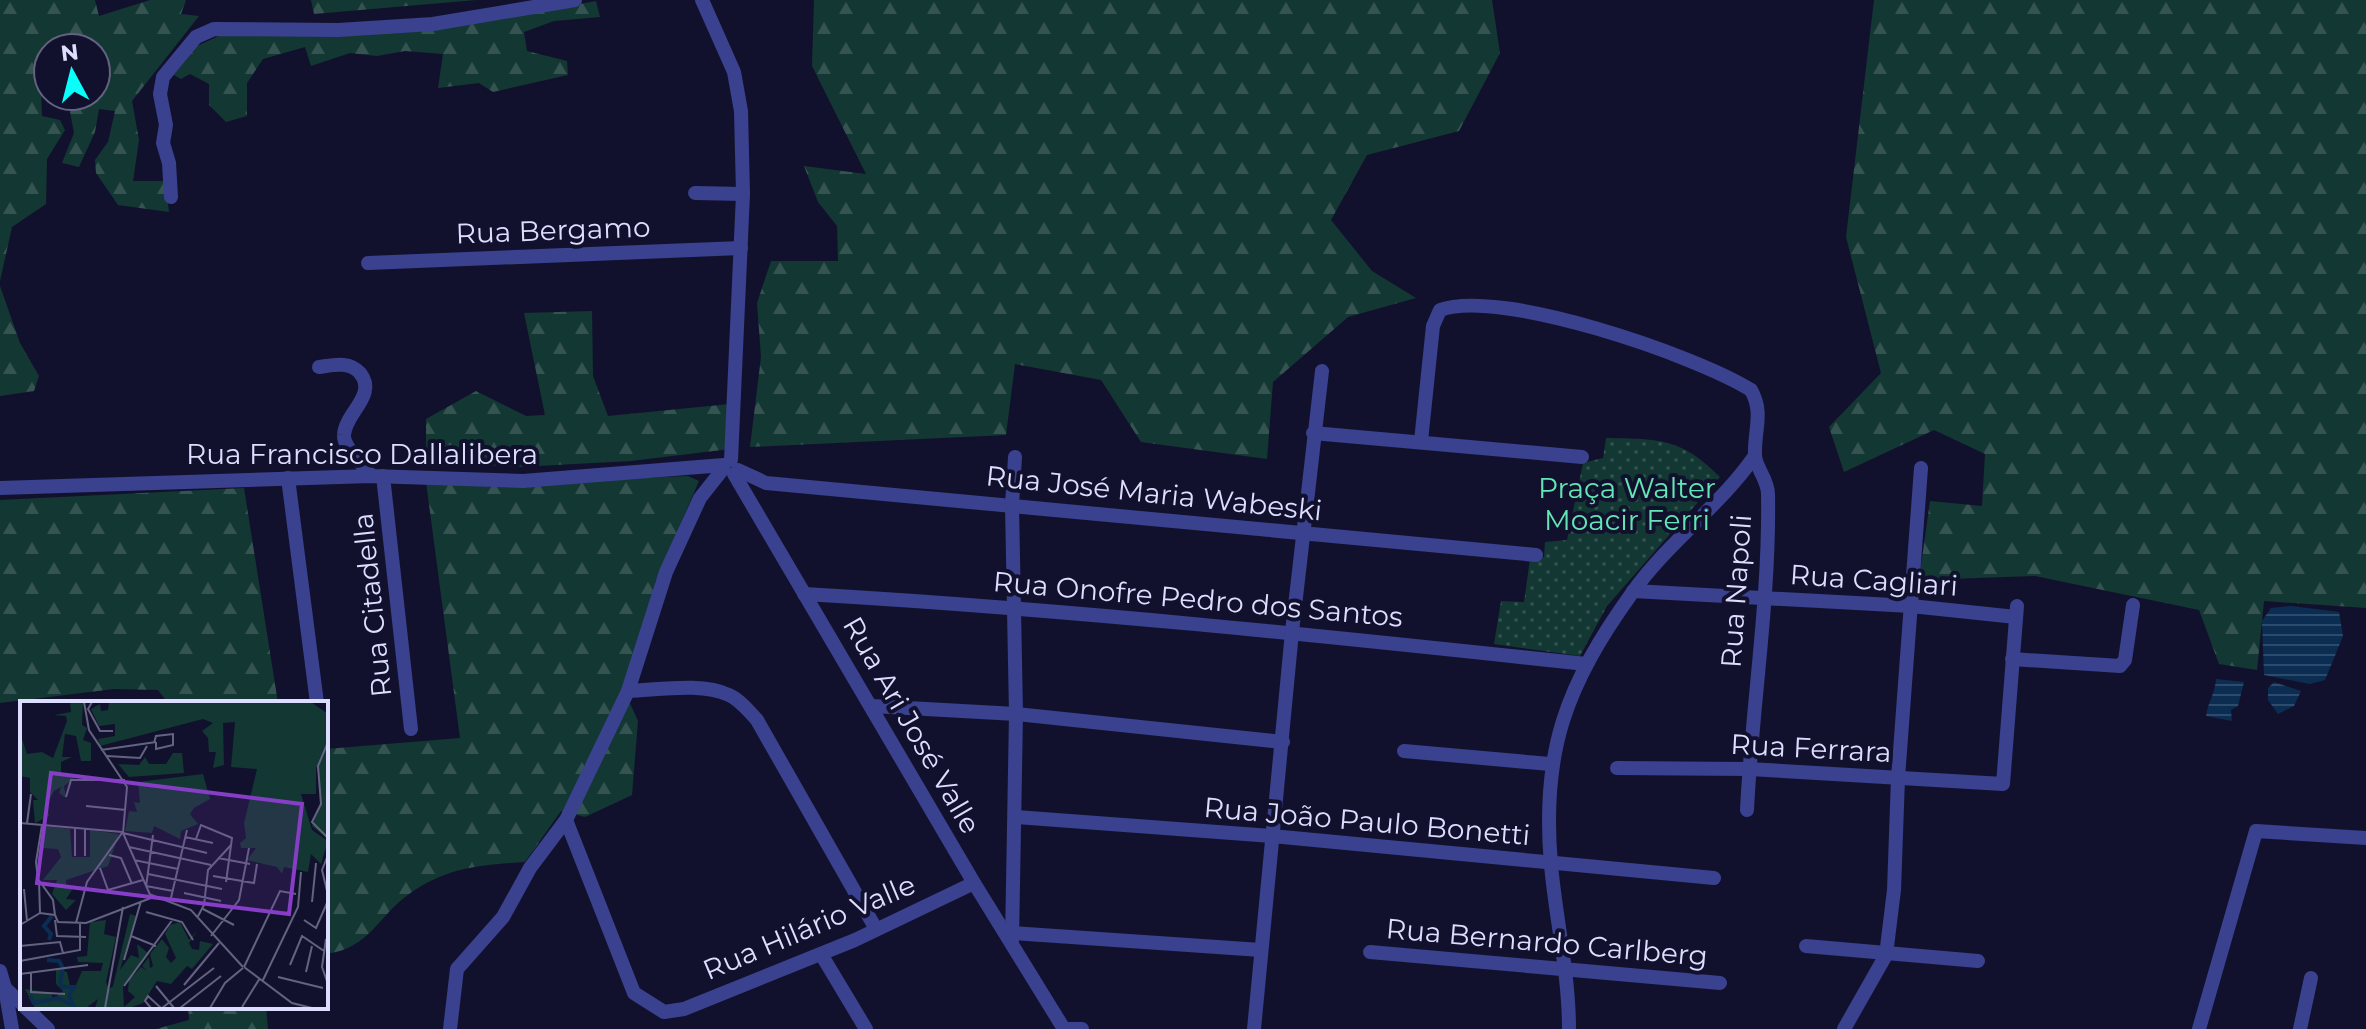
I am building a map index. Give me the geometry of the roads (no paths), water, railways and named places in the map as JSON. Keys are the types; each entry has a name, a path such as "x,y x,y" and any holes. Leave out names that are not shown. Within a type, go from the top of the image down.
{"street":[{"path":"171,197 169,163 163,143 166,125 160,94 163,77 196,37 214,29 338,30 433,24 575,0"},
{"path":"450,1029 457,969 503,917 530,868 566,820 628,691 666,572 700,498 724,469 741,248 741,111 734,72 702,0"},
{"path":"695,193 743,194"},
{"name":"Rua Bergamo","path":"368,263 741,248"},
{"name":"Rua Napoli","path":"1421,441 1433,326 1440,310 1472,303 1521,311 1644,343 1751,390 1757,401 1760,424 1754,457 1764,472 1768,489 1747,810"},
{"path":"319,367 345,364 356,369 365,380 366,392 344,433 345,443 377,476"},
{"path":"1254,1029 1302,534 1322,371"},
{"path":"1313,433 1582,457"},
{"path":"1015,457 1012,505 1016,817 1012,937 1261,950"},
{"path":"1569,1029 1551,864 1550,764 1563,717 1586,664 1633,591 1754,457"},
{"path":"1844,1029 1886,955 1894,890 1898,778 1921,468"},
{"name":"Rua Francisco Dallalibera","path":"0,488 377,476 523,481 724,469"},
{"name":"Rua José Maria Wabeski","path":"724,469 766,483 1536,555"},
{"name":"Rua Ari José Valle","path":"724,469 749,495 974,883 1012,937 1049,1000 1072,1028"},
{"name":"Rua Citadella","path":"377,476 411,729"},
{"path":"288,478 317,701"},
{"path":"749,495 766,483"},
{"name":"Rua Cagliari","path":"1633,591 2016,611 2012,659"},
{"name":"Rua Onofre Pedro dos Santos","path":"804,594 1014,607 1292,632 1586,664"},
{"path":"2012,659 2120,666 2125,660 2133,605"},
{"name":"Rua Ferrara","path":"1617,768 1749,769 2003,784 2012,659"},
{"path":"628,691 702,690 728,694 743,705 757,720 876,929"},
{"path":"872,706 1016,714 1283,742"},
{"path":"1404,751 1550,764"},
{"name":"Rua João Paulo Bonetti","path":"1016,817 1272,836 1714,878"},
{"name":"Rua Hilário Valle","path":"566,820 634,993 664,1012 684,1009 821,954 974,883"},
{"path":"2199,1029 2256,831 2366,838"},
{"path":"1806,946 1978,961"},
{"name":"Rua Bernardo Carlberg","path":"1370,952 1720,983"},
{"path":"821,954 866,1029"},
{"path":"0,971 12,1029"},
{"path":"2300,1029 2311,978"},
{"path":"5,988 20,1002"},
{"path":"27,1009 48,1029"}],"water":[{"path":"2291,606 2339,612 2343,636 2325,680 2310,684 2264,675 2262,621 2271,608"},
{"path":"2216,679 2244,682 2238,706 2231,710 2232,721 2206,716"},
{"path":"2274,682 2301,691 2294,706 2278,714 2268,700 2268,688"}],"park label":[{"name":"Praça Walter Moacir Ferri","path":"1627,504"}]}
